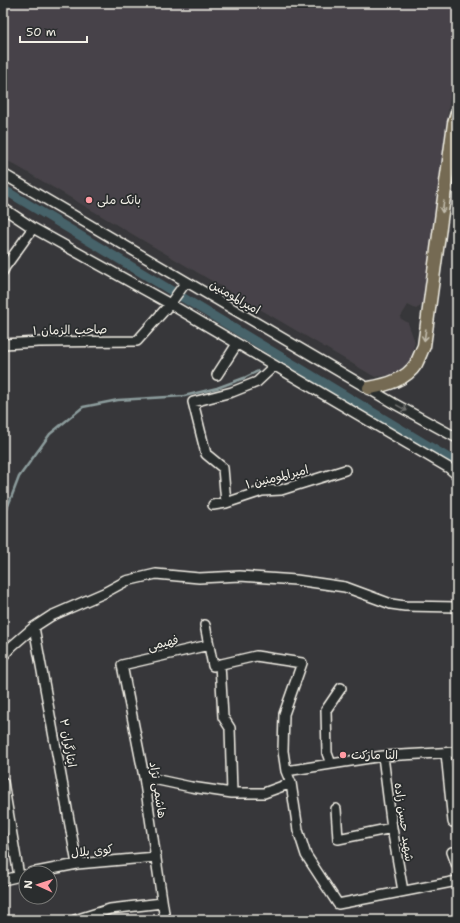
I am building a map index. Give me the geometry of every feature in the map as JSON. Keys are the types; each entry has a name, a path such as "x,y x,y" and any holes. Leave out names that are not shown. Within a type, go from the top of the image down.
{"main road":[{"path":"369,388 388,384 402,377 416,364 424,346 454,122 457,113"}],"street":[{"name":"امیرالمومنین","path":"3,174 186,282 457,438"},
{"path":"3,208 33,228 170,304 436,461 457,475"},
{"path":"3,271 33,228"},
{"path":"170,304 186,282"},
{"name":"صاحب الزمان ۱","path":"3,344 137,340 170,304"},
{"path":"217,375 237,344"},
{"path":"226,503 223,468 206,454 193,402 232,392 257,382 274,366"},
{"name":"امیرالمومنین ۱","path":"213,505 226,503 262,491 281,490 345,470"},
{"path":"3,656 34,627 50,616 104,593 126,581 156,574 199,578 240,576 296,580 345,587 391,604 405,606 457,607"},
{"path":"206,626 209,645 217,665 223,716 230,728 232,794"},
{"name":"ایثارگران ۲","path":"34,627 77,864"},
{"name":"فهیمی","path":"122,665 209,645"},
{"path":"217,665 256,656 264,656 302,663 284,714 283,751 286,771 291,783 298,830 306,855 338,904 457,881"},
{"name":"هاشمی نژاد","path":"122,665 144,777 165,920"},
{"path":"331,764 327,753 326,710 342,688"},
{"path":"286,771 383,756 457,752"},
{"path":"446,753 453,822 457,822"},
{"name":"شهید حسن زاده","path":"383,756 392,828 403,891"},
{"path":"144,777 232,794 264,793 291,783"},
{"path":"3,782 21,865"},
{"path":"336,809 338,838 392,828"},
{"path":"452,852 457,866"},
{"name":"کوی بلال","path":"58,868 77,864 156,857"},
{"path":"3,880 18,876"},
{"path":"75,920 110,909 162,903"}],"shaded area":[{"path":"3,3 457,3 457,40 424,304 416,309 408,305 400,318 408,323 415,342 409,363 392,375 375,377 3,158"}],"waterway":[{"path":"3,189 457,463"},
{"path":"3,519 19,477 50,434 83,407 118,400 184,396 217,388 258,371"}],"place":[{"name":"بانک ملی","path":"89,200"},
{"name":"النا مارکت","path":"343,755"}]}
